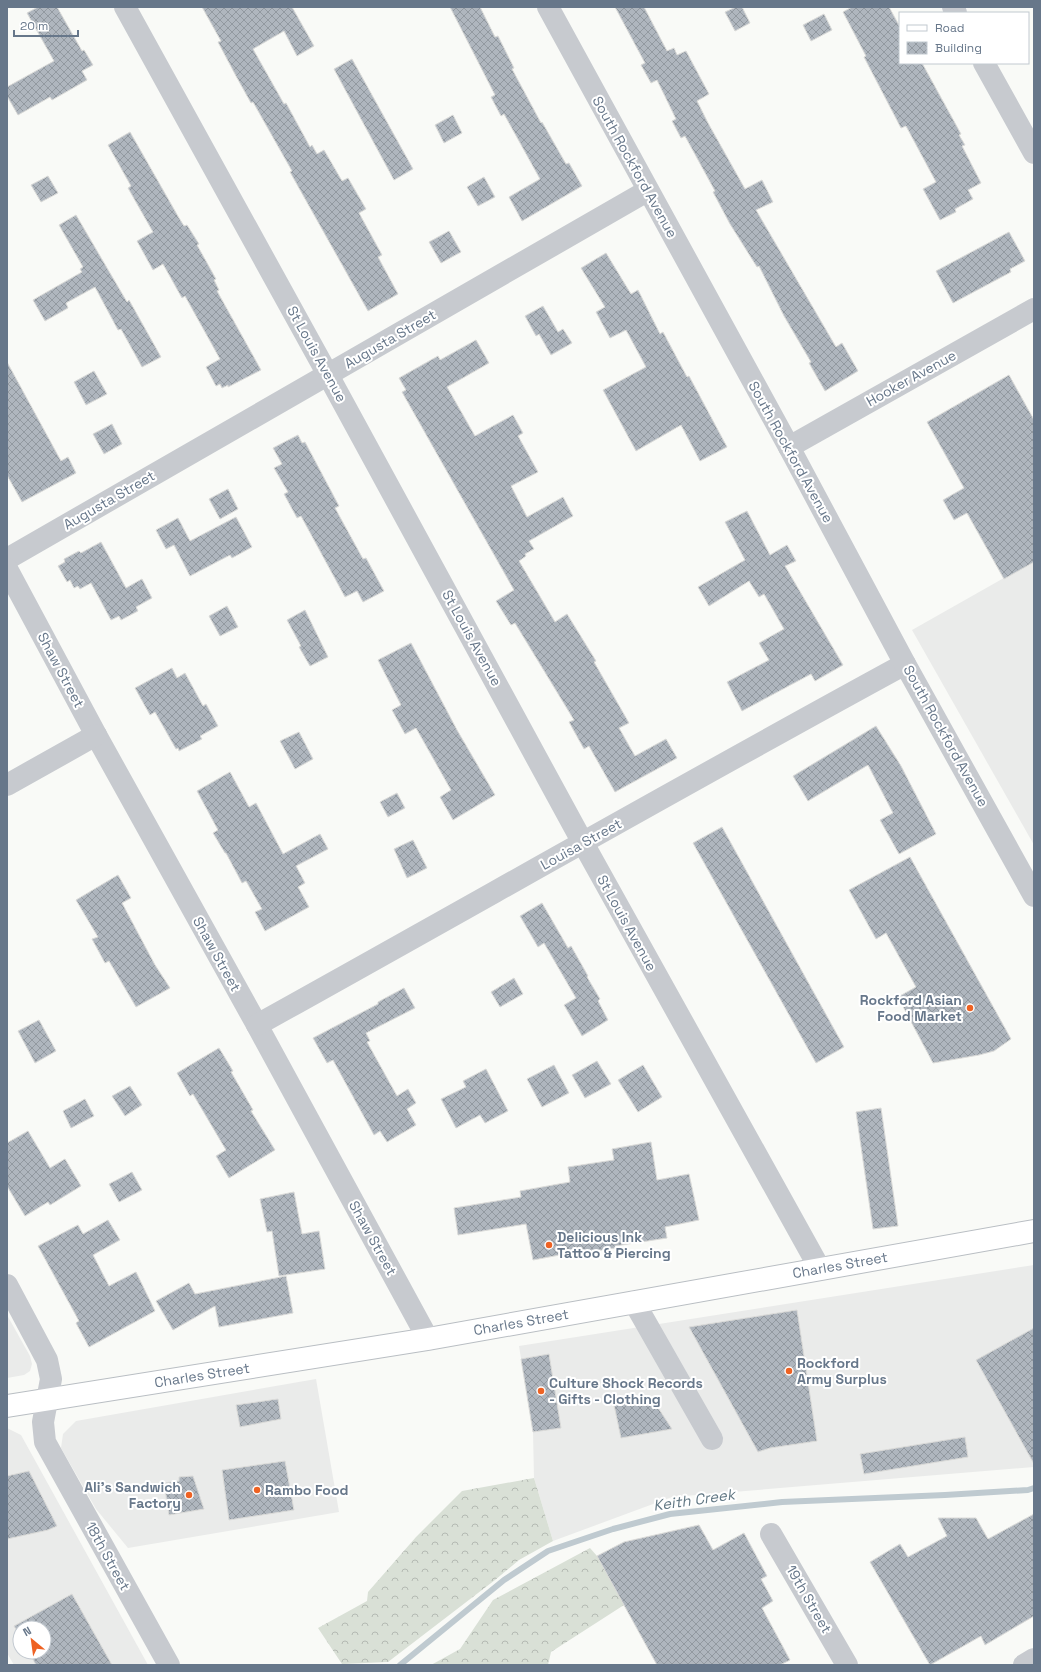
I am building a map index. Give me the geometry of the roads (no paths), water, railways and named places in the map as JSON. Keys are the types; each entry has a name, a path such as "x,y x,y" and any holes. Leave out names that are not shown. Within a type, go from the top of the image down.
{"main road":[{"name":"Charles Street","path":"7,1406 428,1339 1034,1231"}],"street":[{"name":"St Louis Avenue","path":"125,7 328,375 583,843 820,1269"},
{"name":"South Rockford Avenue","path":"548,7 789,447 905,664 1034,896"},
{"path":"985,64 1034,153"},
{"name":"Augusta Street","path":"7,559 648,191"},
{"name":"Hooker Avenue","path":"789,447 1034,309"},
{"name":"Shaw Street","path":"7,569 96,735 428,1339"},
{"name":"Louisa Street","path":"257,1026 743,752 905,664"},
{"path":"7,785 96,735"},
{"name":"18th Street","path":"7,1285 47,1360 51,1379 43,1422 45,1442 169,1665"},
{"path":"634,1302 712,1439"},
{"name":"19th Street","path":"771,1534 847,1665"},
{"path":"1024,1665 1034,1659"}],"waterway":[{"name":"Keith Creek","path":"400,1665 504,1580 548,1551 613,1529 670,1514 782,1502 945,1495 1028,1490 1034,1488"}],"place":[{"name":"Rockford Asian Food Market","path":"970,1008"},
{"name":"Delicious Ink Tattoo & Piercing","path":"549,1245"},
{"name":"Rockford Army Surplus","path":"789,1371"},
{"name":"Culture Shock Records - Gifts - Clothing","path":"541,1391"},
{"name":"Rambo Food","path":"257,1490"},
{"name":"Ali's Sandwich Factory","path":"189,1495"}]}
